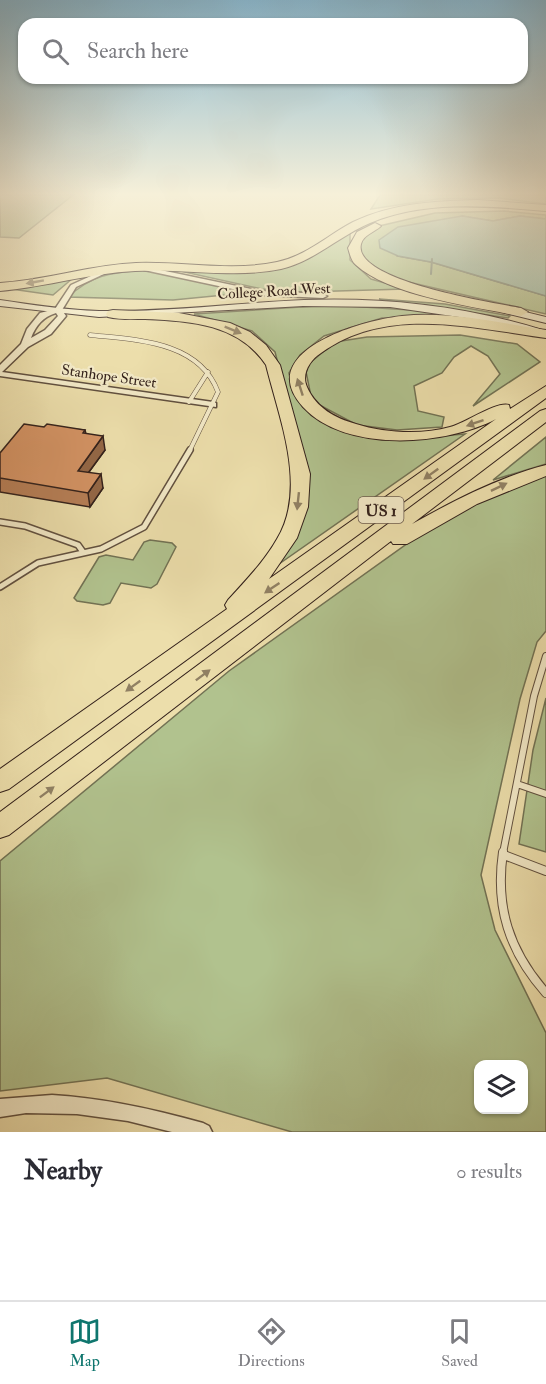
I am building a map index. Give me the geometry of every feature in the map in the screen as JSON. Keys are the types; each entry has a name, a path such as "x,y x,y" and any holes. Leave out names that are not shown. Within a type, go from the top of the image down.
{"highway":[{"path":"0,286 136,267 226,270 262,268 307,256 320,248"},
{"path":"354,248 358,261 383,279 409,288 521,312"},
{"path":"113,314 184,318 222,325 256,342 267,352 273,365 301,474 299,507 288,538 267,569 215,628"},
{"path":"546,334 489,325 433,320 401,320 371,325 318,346 303,362 297,376 299,390 308,404 323,416 352,428 381,435 449,432 487,419 515,401 546,389"},
{"name":"US 1","path":"0,782 288,578 546,389"},
{"name":"US 1","path":"0,827 546,414"},
{"path":"320,587 444,513 515,479 546,470"}],"street":[{"path":"25,345 31,329 43,315 60,305 73,286 83,279 112,269 156,270 261,293 323,296"},
{"name":"College Road West","path":"0,293 113,314 315,303 382,303 484,317 546,334"},
{"name":"College Road West","path":"0,303 155,305 323,296 424,298 521,312 546,320"},
{"path":"0,372 25,345 48,332 58,322 62,316 60,305"},
{"name":"Stanhope Street","path":"0,372 213,405"},
{"path":"0,1108 52,1103 84,1105 127,1111 203,1132"}],"lane":[{"path":"0,587 38,563 101,549 144,527 183,462 218,392 208,372 179,351 90,335"},
{"path":"189,402 208,372"},
{"path":"0,522 25,526 78,544 83,552"},
{"path":"546,656 539,674 517,784 504,855 500,897 513,943 546,993"},
{"path":"517,784 546,794"},
{"path":"504,855 546,871"}],"green space":[{"path":"325,248 350,248 350,260 371,279 406,289 303,292 262,289 171,269 283,267"},
{"path":"359,248 411,248 398,256 431,262 546,296 546,314 391,278 360,256"},
{"path":"141,270 167,273 245,293 173,300 68,297 85,284 102,276"},
{"path":"73,278 53,295 4,288"},
{"path":"379,299 445,304 510,316 508,318"},
{"path":"332,305 441,312 473,317 382,318 324,336 300,355 289,373 292,390 305,408 399,439 465,434 279,564 306,472 275,352 252,331 194,314"},
{"path":"460,335 517,344 540,362 473,406 500,374 488,356 471,346 454,357 442,373 414,386 418,411 444,417 442,427 397,430 357,425 312,401 305,367 335,342 367,337"},
{"path":"546,437 546,464 493,480"},
{"path":"546,475 546,631 537,642 520,699 481,875 495,930 546,1033 546,1132 292,1132 107,1078 0,1091 0,861 229,671 418,536 491,495"},
{"path":"150,540 172,543 176,547 157,584 151,588 121,583 110,603 103,605 77,601 74,598 99,557 106,555 133,560 144,542"},
{"path":"546,698 546,852 519,844 533,750"}],"shaded area":[{"path":"380,248 546,248 546,296 431,262 398,256"}],"building":[{"path":"24,424 44,427 47,424 85,430 83,433 103,436 78,471 101,474 88,493 0,478 0,453"}],"waterway":[{"path":"431,274 432,259"}]}
